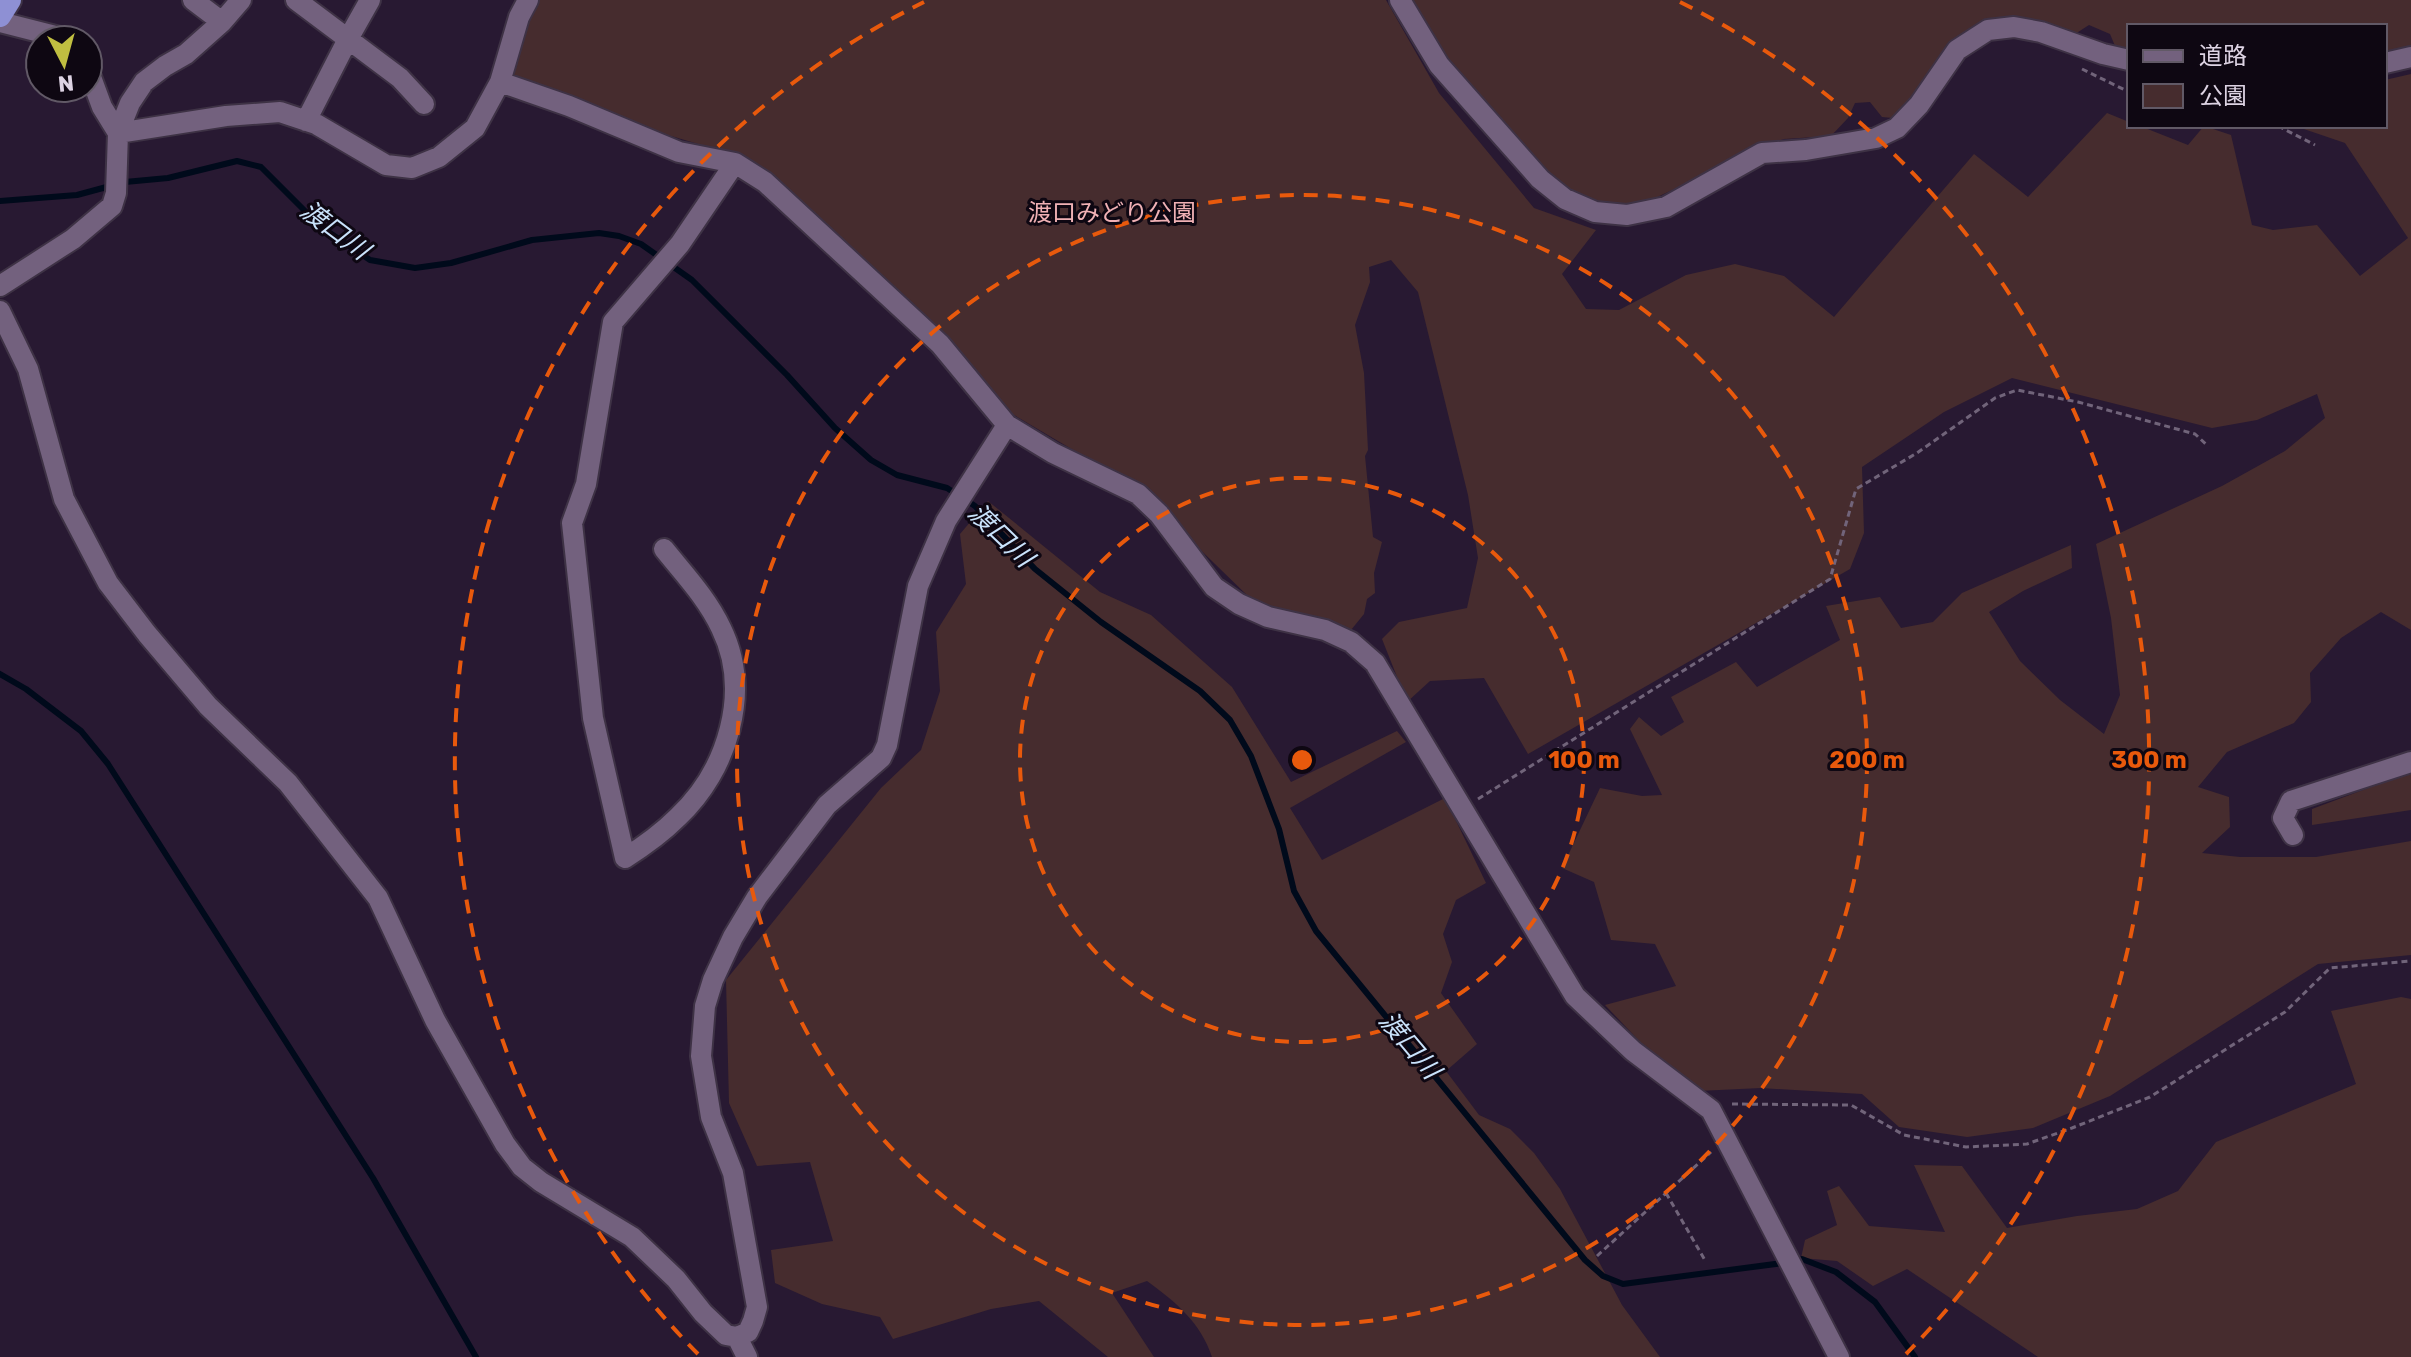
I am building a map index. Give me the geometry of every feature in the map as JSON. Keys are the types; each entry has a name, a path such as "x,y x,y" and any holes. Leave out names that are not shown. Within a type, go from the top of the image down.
{"highway":[{"path":"0,19 10,0"}],"street":[{"path":"193,0 222,22"},
{"path":"0,286 73,239 112,206 116,193 118,133 130,103 144,82 186,54 241,0"},
{"path":"296,0 400,78 424,104"},
{"path":"306,121 370,0"},
{"path":"118,133 226,116 280,112 306,121 386,165 412,168 439,157 475,128 500,82 519,17 528,0"},
{"path":"1400,0 1439,65 1540,179 1565,199 1595,212 1627,215 1666,207 1762,153 1806,150 1876,138 1897,128 1919,105 1957,50 1988,30 2014,27 2041,32 2127,60"},
{"path":"0,19 24,26"},
{"path":"2387,63 2411,57"},
{"path":"500,82 569,106 679,152 735,163 765,182 940,344 1007,425 1053,453 1138,494 1159,514 1214,587 1239,604 1268,617 1325,630 1351,642 1375,663 1575,996 1633,1051 1711,1110 1839,1357"},
{"path":"101,104 118,133"},
{"path":"664,549 705,600 722,628 732,657 737,701 729,734 709,778 681,815 654,839 625,858 593,718 572,523 586,484 613,322 680,244 735,163"},
{"path":"0,311 28,369 64,499 108,583 208,706 288,783 378,898 435,1020 505,1144 522,1167 541,1182 632,1237 676,1279 703,1313 726,1335 737,1337 748,1332 756,1305 733,1173 711,1117 701,1056 705,1006 733,937 757,897 827,805 881,758 887,745 918,586 946,521 1007,425"},
{"path":"2293,835 2283,818 2291,801 2411,762"},
{"path":"737,1337 747,1357"}],"path":[{"path":"2282,128 2315,145"},
{"path":"1464,808 1830,579 1856,489 1917,453 1995,398 2017,390 2078,402 2195,434 2208,446"},
{"path":"1711,1110 1733,1104 1851,1105 1904,1135 1966,1147 2027,1144 2150,1097 2285,1012 2330,968 2411,961"},
{"path":"1597,1256 1726,1138"},
{"path":"1666,1193 1706,1262"}],"green space":[{"name":"渡口みどり公園","path":"528,0 1386,0 1439,93 1534,208 1596,230 1562,274 1586,309 1619,310 1686,275 1735,264 1784,276 1834,317 1974,154 2028,197 2107,113 2127,121 2127,128 2145,128 2188,145 2202,128 2231,135 2252,225 2273,230 2317,225 2360,276 2408,238 2345,143 2301,128 2387,128 2387,80 2411,74 2411,630 2381,612 2341,638 2310,673 2311,702 2294,723 2227,752 2198,787 2229,797 2230,827 2202,853 2240,857 2316,857 2411,841 2411,955 2318,964 2110,1096 2033,1128 1967,1137 1899,1127 1862,1094 1761,1088 1698,1091 1644,1046 1605,1005 1676,986 1655,944 1611,940 1594,882 1562,868 1600,788 1642,796 1662,795 1630,729 1639,717 1661,736 1684,722 1671,697 1736,662 1757,687 1840,640 1826,606 1880,597 1901,628 1933,622 1962,593 2071,545 2072,568 2023,591 1989,612 2020,661 2060,700 2104,734 2120,695 2111,618 2096,544 2222,486 2285,451 2325,418 2317,394 2257,420 2212,428 2012,378 1944,412 1862,467 1864,533 1850,569 1528,754 1484,678 1430,681 1407,702 1382,639 1399,622 1467,608 1478,558 1468,495 1418,292 1391,260 1369,267 1370,282 1355,325 1364,373 1368,450 1365,456 1373,537 1382,542 1374,573 1375,593 1367,599 1364,614 1351,630 1252,600 1141,492 1014,415 930,329 739,156 569,106 500,82"},
{"path":"1410,0 2411,0 2411,52 2387,55 2387,24 2127,24 2127,54 2118,53 2110,34 2089,25 2075,34 1979,26 1947,44 1920,88 1893,118 1882,117 1870,102 1855,103 1848,118 1831,136 1784,139 1752,149 1649,201 1615,206 1587,199 1560,183 1528,155 1434,43"},
{"path":"988,501 1100,592 1151,615 1232,687 1291,782 1397,731 1406,742 1290,808 1322,860 1445,798 1486,883 1456,900 1443,934 1452,962 1441,993 1477,1044 1446,1071 1479,1115 1510,1129 1534,1153 1560,1189 1622,1305 1660,1357 1212,1357 1201,1334 1186,1314 1147,1281 1112,1293 1154,1357 1108,1357 1039,1301 991,1309 893,1339 880,1317 822,1304 775,1283 771,1250 833,1241 810,1162 757,1166 729,1103 726,980 881,788 921,750 940,691 936,632 966,584 960,534"},
{"path":"2411,772 2411,810 2312,825 2312,809"},
{"path":"2401,997 2411,999 2411,1357 2038,1357 1907,1269 1873,1286 1837,1261 1801,1258 1805,1240 1837,1225 1827,1191 1839,1186 1869,1226 1945,1232 1914,1165 1962,1166 2007,1228 2137,1209 2178,1191 2216,1142 2356,1084 2331,1011"}],"waterway":[{"name":"渡口川","path":"0,201 77,195 125,182 168,178 237,161 261,167 321,227 370,260 415,268 451,263 532,240 599,233 641,244 692,280 835,428 871,460 897,475 947,488 975,506 1035,569 1101,622 1200,691 1230,720 1251,756 1279,829 1294,891 1316,931 1585,1260 1603,1276 1623,1284 1783,1263"},
{"path":"0,674 26,689 81,731 108,764 373,1178 476,1357"},
{"name":"渡口川","path":"1802,1259 1836,1272 1875,1302 1915,1357"}]}
